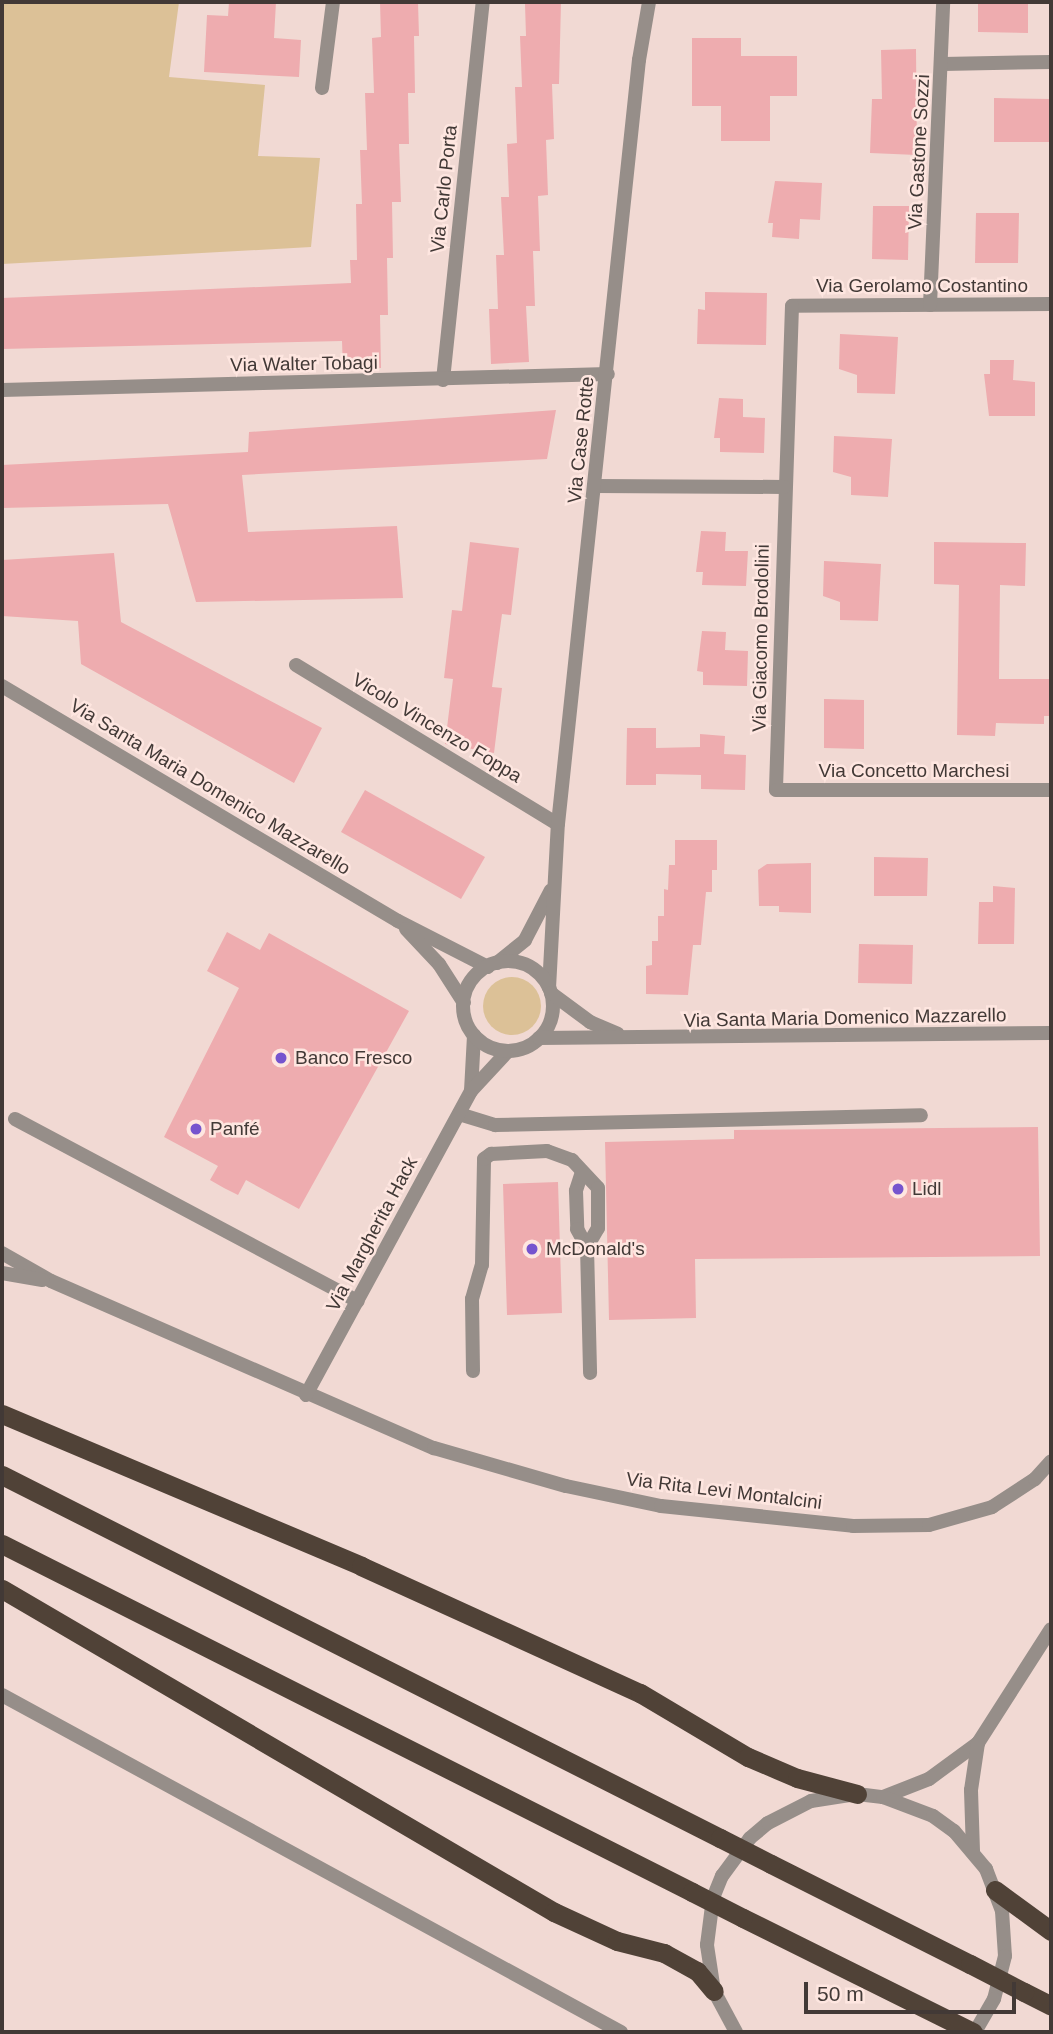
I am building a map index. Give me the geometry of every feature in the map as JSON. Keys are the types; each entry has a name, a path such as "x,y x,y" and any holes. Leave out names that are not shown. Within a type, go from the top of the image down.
{"highway":[{"path":"2,1414 361,1566 640,1693 748,1757 797,1778 857,1794"},
{"path":"2,1475 1051,2006"},
{"path":"2,1544 974,2032"},
{"path":"2,1589 554,1912 617,1941 664,1953 697,1971 714,1991"},
{"path":"995,1890 1051,1931"}],"street":[{"path":"322,88 333,2"},
{"name":"Via Carlo Porta","path":"443,380 483,2"},
{"name":"Via Case Rotte","path":"550,990 558,824 608,374 639,60 649,2"},
{"name":"Via Gastone Sozzi","path":"930,305 943,64 943,2"},
{"path":"943,64 1051,62"},
{"name":"Via Gerolamo Costantino","path":"792,306 1051,304"},
{"name":"Via Giacomo Brodolini","path":"776,790 792,306"},
{"name":"Via Walter Tobagi","path":"2,390 608,374"},
{"path":"596,486 784,486"},
{"name":"Vicolo Vincenzo Foppa","path":"296,665 558,824"},
{"name":"Via Santa Maria Domenico Mazzarello","path":"2,686 398,921 493,965"},
{"name":"Via Concetto Marchesi","path":"776,790 1051,790"},
{"name":"Via Case Rotte","path":"493,965 525,940 554,882"},
{"name":"Via Santa Maria Domenico Mazzarello","path":"398,921 439,964 464,1003"},
{"path":"493,965 526,965 550,990 552,1017 539,1038 508,1051 471,1091 474,1035 464,1003 471,981 493,965"},
{"name":"Via Santa Maria Domenico Mazzarello","path":"550,990 598,1027 640,1038"},
{"name":"Via Santa Maria Domenico Mazzarello","path":"539,1038 1051,1033"},
{"path":"474,1035 489,1047 508,1051"},
{"name":"Via Margherita Hack","path":"306,1395 471,1091"},
{"path":"458,1114 495,1125 921,1115"},
{"path":"15,1119 358,1301"},
{"path":"473,1371 472,1299 482,1265 484,1159 491,1154 547,1151 572,1160 598,1188 598,1228 587,1247"},
{"path":"582,1172 576,1191 577,1228 587,1247 590,1373"},
{"path":"2,1253 51,1281"},
{"path":"2,1273 51,1281"},
{"name":"Via Rita Levi Montalcini","path":"51,1281 306,1395 434,1448 566,1486 661,1506 853,1526 929,1525 992,1507 1035,1479 1051,1461"},
{"path":"883,1797 929,1779 978,1743 1051,1629"},
{"path":"2,1695 621,2032"},
{"path":"973,1851 971,1790 978,1743"},
{"path":"735,2031 714,1991 706,1945 708,1921 718,1887 735,1856 750,1838 789,1810 810,1801 857,1794 883,1797 933,1816 973,1851 995,1890 1003,1922 1004,1956 994,1999 974,2032"}],"shaded area":[{"path":"2,2 179,2 169,77 265,85 258,156 320,158 311,247 2,264"},
{"path":"512,977 523,979 536,990 541,1006 539,1017 528,1030 512,1035 501,1033 488,1022 483,1006 485,995 496,982"}],"building":[{"path":"229,2 276,2 274,38 301,40 299,77 204,72 207,15 228,16"},
{"path":"380,2 418,2 419,36 414,36 415,93 408,93 409,144 399,144 401,202 392,202 393,258 387,258 388,315 380,315 381,368 343,369 342,341 2,349 2,298 351,283 350,260 357,260 356,204 362,204 360,150 367,150 365,93 374,93 372,38 381,37"},
{"path":"561,2 559,84 552,84 554,139 546,140 548,195 538,196 540,251 533,251 535,306 526,306 529,362 491,364 489,309 498,309 496,255 504,255 501,197 509,197 507,144 517,143 515,87 522,87 520,36 526,36 525,4"},
{"path":"978,2 1028,2 1028,33 978,32"},
{"path":"692,38 741,38 741,56 797,56 797,96 770,96 770,141 721,141 721,106 692,106"},
{"path":"916,49 917,155 870,153 872,99 882,99 881,50"},
{"path":"994,98 1051,99 1051,142 994,142"},
{"path":"775,181 822,183 820,220 800,219 799,239 772,237 773,223 768,223"},
{"path":"873,206 909,206 908,260 872,259"},
{"path":"976,213 1019,213 1018,263 975,263"},
{"path":"705,292 767,293 766,345 697,344 698,309 705,310"},
{"path":"840,334 898,337 895,394 857,393 857,375 839,369"},
{"path":"990,360 1014,360 1013,380 1035,382 1035,416 989,416 984,374 990,374"},
{"path":"719,398 743,399 743,417 765,418 764,453 720,452 720,438 714,438"},
{"path":"556,410 547,459 242,475 248,532 397,526 403,598 196,602 168,504 2,508 2,465 248,452 249,432"},
{"path":"834,436 892,439 888,497 851,495 851,477 833,472"},
{"path":"701,531 726,532 725,551 748,551 746,586 702,585 703,572 696,572"},
{"path":"470,542 519,548 511,615 502,614 492,687 502,688 494,753 445,744 453,679 444,678 452,610 462,611"},
{"path":"934,542 1026,543 1025,586 1000,585 999,679 1051,679 1051,716 1044,716 1044,724 996,723 995,736 957,735 959,585 934,584"},
{"path":"114,553 121,622 322,728 294,783 81,664 78,621 2,616 2,560"},
{"path":"824,561 881,564 878,621 840,620 840,602 823,596"},
{"path":"702,631 726,632 725,650 748,651 747,686 703,685 703,672 697,671"},
{"path":"824,699 864,700 864,749 824,748"},
{"path":"627,728 656,728 656,748 700,747 700,734 725,736 724,754 746,755 745,790 701,789 701,775 656,774 656,785 626,785"},
{"path":"365,790 485,857 461,899 341,832"},
{"path":"675,840 717,840 717,870 712,870 712,892 706,892 701,945 693,945 688,995 646,994 646,966 652,965 652,941 658,941 658,916 664,916 664,889 668,890 669,865 675,865"},
{"path":"874,857 928,858 927,896 874,896"},
{"path":"811,863 811,913 779,912 779,906 759,906 758,870 767,864"},
{"path":"993,886 1015,888 1014,944 978,944 979,902 993,902"},
{"path":"227,932 260,950 269,933 409,1011 299,1209 246,1180 238,1195 224,1188 210,1180 218,1166 164,1137 239,988 207,971"},
{"path":"859,944 913,945 912,984 858,983"},
{"path":"1038,1127 1040,1256 695,1259 696,1318 609,1320 605,1142 734,1139 734,1130"},
{"name":"McDonald's","path":"558,1182 562,1313 507,1315 503,1184"}],"place":[{"name":"Banco Fresco","path":"281,1058"},
{"name":"Panfé","path":"196,1129"},
{"name":"Lidl","path":"898,1189"},
{"name":"McDonald's","path":"532,1249"}]}
